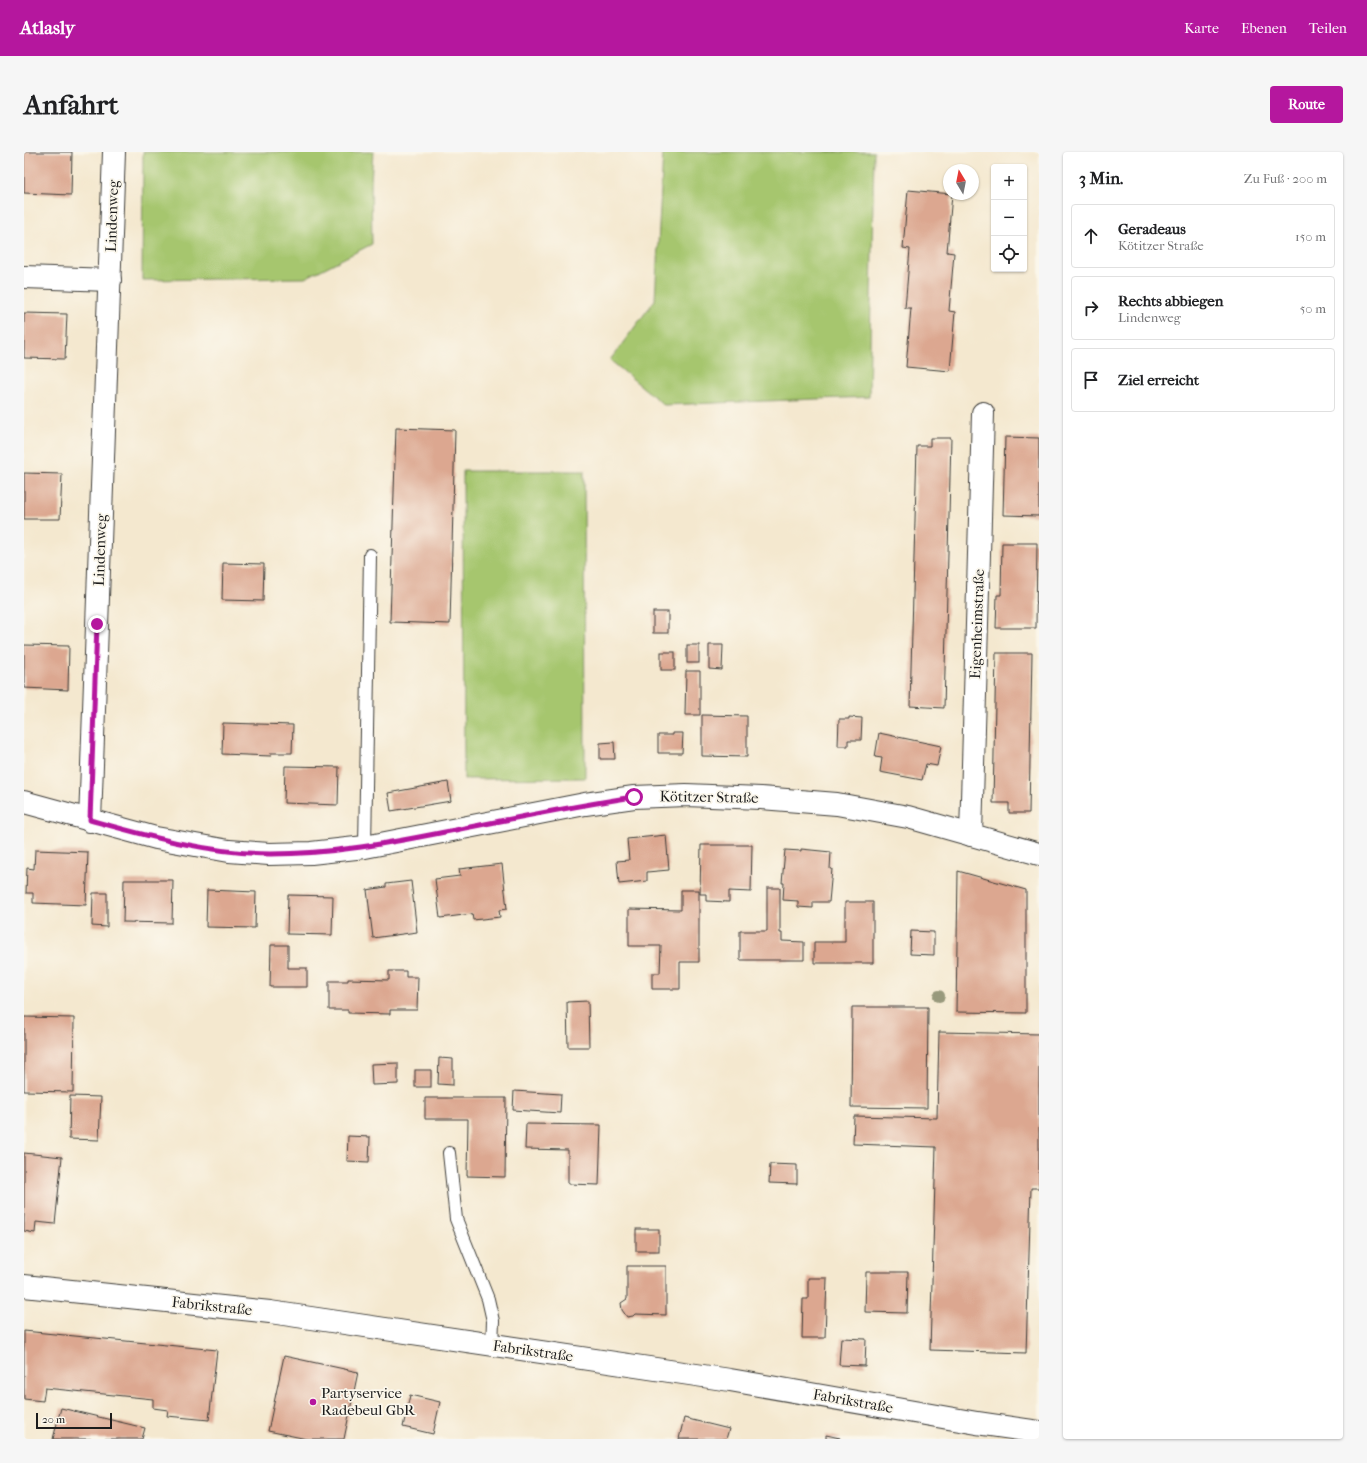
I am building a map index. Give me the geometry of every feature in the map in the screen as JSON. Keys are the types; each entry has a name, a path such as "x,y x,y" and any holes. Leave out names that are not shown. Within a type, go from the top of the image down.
{"street":[{"name":"Lindenweg","path":"90,820 114,152"},
{"path":"24,277 110,280"},
{"name":"Eigenheimstraße","path":"971,835 983,413"},
{"name":"Kötitzer Straße","path":"24,802 156,838 229,851 269,854 304,853 365,847 585,804 634,797 686,795 761,798 837,804 908,817 1039,854"},
{"name":"Fabrikstraße","path":"24,1286 270,1312 730,1380 977,1423 1039,1432"}],"lane":[{"path":"365,847 370,555"},
{"path":"449,1153 456,1219 488,1299 493,1321 492,1345"}],"green space":[{"path":"143,152 373,152 371,182 372,244 305,278 142,280"},
{"path":"663,152 874,152 869,397 664,405 610,360 655,300"},
{"path":"463,471 584,471 585,778 464,779"}],"building":[{"path":"24,152 72,152 71,195 24,193"},
{"path":"908,190 943,193 943,200 951,200 947,252 954,253 949,311 955,312 950,371 906,367 911,308 905,308 910,249 903,248"},
{"path":"24,313 67,314 65,359 24,358"},
{"path":"396,428 455,430 450,624 390,622"},
{"path":"1005,437 1039,438 1039,516 1003,515"},
{"path":"930,438 951,438 944,708 910,706 917,446 930,446"},
{"path":"24,473 62,474 60,519 24,519"},
{"path":"1002,543 1037,543 1036,628 996,628 997,595 1001,595"},
{"path":"223,563 264,564 263,601 222,600"},
{"path":"653,612 668,612 668,633 653,633"},
{"path":"24,645 69,646 68,690 24,688"},
{"path":"687,645 699,645 699,663 687,663"},
{"path":"709,645 723,645 722,670 709,669"},
{"path":"661,652 675,652 675,670 661,670"},
{"path":"996,653 1032,653 1029,813 1009,813 1009,803 993,803"},
{"path":"686,671 700,671 700,715 685,715"},
{"path":"702,715 747,716 747,757 702,756"},
{"path":"849,717 862,718 861,740 848,740 848,746 838,746 839,719 849,719"},
{"path":"223,723 293,725 292,753 271,753 271,756 222,754"},
{"path":"672,733 683,733 682,753 658,753 658,735 672,735"},
{"path":"879,733 941,746 937,766 926,764 922,780 880,772 882,758 875,757"},
{"path":"614,742 615,759 600,759 600,743"},
{"path":"285,766 339,767 338,805 284,803"},
{"path":"448,782 451,801 391,811 388,793"},
{"path":"666,835 669,870 647,872 647,881 619,884 617,861 629,860 627,839"},
{"path":"701,845 752,845 751,892 729,891 729,902 706,901 706,894 700,894"},
{"path":"801,849 831,852 830,869 832,869 829,902 813,902 813,908 798,907 798,901 783,900 784,883 782,883 785,850 801,851"},
{"path":"35,850 88,852 86,905 33,903 33,893 26,893 27,868 34,869"},
{"path":"502,864 507,909 499,910 500,917 473,920 472,914 440,918 435,879 460,876 459,869"},
{"path":"958,871 1026,890 1026,1013 956,1012"},
{"path":"124,880 173,880 172,923 123,922"},
{"path":"411,881 417,932 373,938 367,890 386,887 386,884"},
{"path":"767,888 780,888 780,933 782,933 782,941 804,942 804,960 740,960 740,931 767,931"},
{"path":"207,890 256,892 255,928 206,927"},
{"path":"681,890 699,890 699,962 680,962 680,989 652,989 652,973 660,973 661,946 629,946 629,909 681,910"},
{"path":"93,893 107,893 107,927 92,926"},
{"path":"288,895 333,896 332,935 287,934"},
{"path":"845,902 873,902 873,963 814,963 814,942 845,942"},
{"path":"911,931 934,932 934,955 910,954"},
{"path":"271,945 288,945 288,968 307,968 307,987 270,987"},
{"path":"389,971 406,971 406,977 418,977 417,1010 390,1010 390,1014 348,1013 348,1010 329,1010 329,981 348,981 348,979 389,980"},
{"path":"588,1001 589,1047 568,1047 567,1002"},
{"path":"852,1007 928,1007 927,1108 851,1107"},
{"path":"24,1017 74,1018 73,1092 24,1091"},
{"path":"939,1032 1039,1034 1039,1188 1031,1188 1026,1353 930,1350 936,1147 853,1144 854,1116 937,1118"},
{"path":"439,1058 453,1059 453,1085 438,1084"},
{"path":"398,1063 398,1084 372,1085 371,1064"},
{"path":"415,1070 431,1070 431,1087 415,1087"},
{"path":"514,1091 561,1094 560,1113 513,1110"},
{"path":"70,1096 101,1097 99,1140 69,1139"},
{"path":"425,1098 506,1098 505,1177 467,1176 468,1119 425,1119"},
{"path":"526,1124 601,1125 599,1185 568,1184 568,1150 525,1149"},
{"path":"348,1136 370,1137 369,1162 347,1161"},
{"path":"24,1153 62,1157 55,1224 36,1222 35,1233 24,1231"},
{"path":"770,1164 797,1165 797,1184 769,1183"},
{"path":"636,1229 659,1229 659,1251 636,1251"},
{"path":"627,1266 666,1266 666,1315 635,1314 627,1317 622,1310 621,1303 627,1299"},
{"path":"866,1272 908,1272 907,1313 865,1312"},
{"path":"808,1278 827,1278 825,1338 802,1338 803,1299 808,1299"},
{"path":"24,1331 217,1350 209,1420 167,1416 168,1410 153,1408 153,1399 45,1388 43,1401 24,1399"},
{"path":"841,1338 866,1339 865,1366 839,1365"},
{"name":"Partyservice Radebeul GbR","path":"284,1356 358,1372 344,1439 307,1439 268,1431"},
{"path":"410,1395 440,1402 433,1434 403,1427"},
{"path":"61,1408 145,1428 142,1439 53,1439"},
{"path":"684,1418 729,1429 726,1439 679,1439"},
{"path":"826,1435 840,1438 840,1439 826,1439"}],"place":[{"name":"Partyservice Radebeul GbR","path":"313,1402"}],"route":[{"path":"97,624 90,820 156,838 229,851 269,854 311,853 365,847 585,804 634,797"}]}
